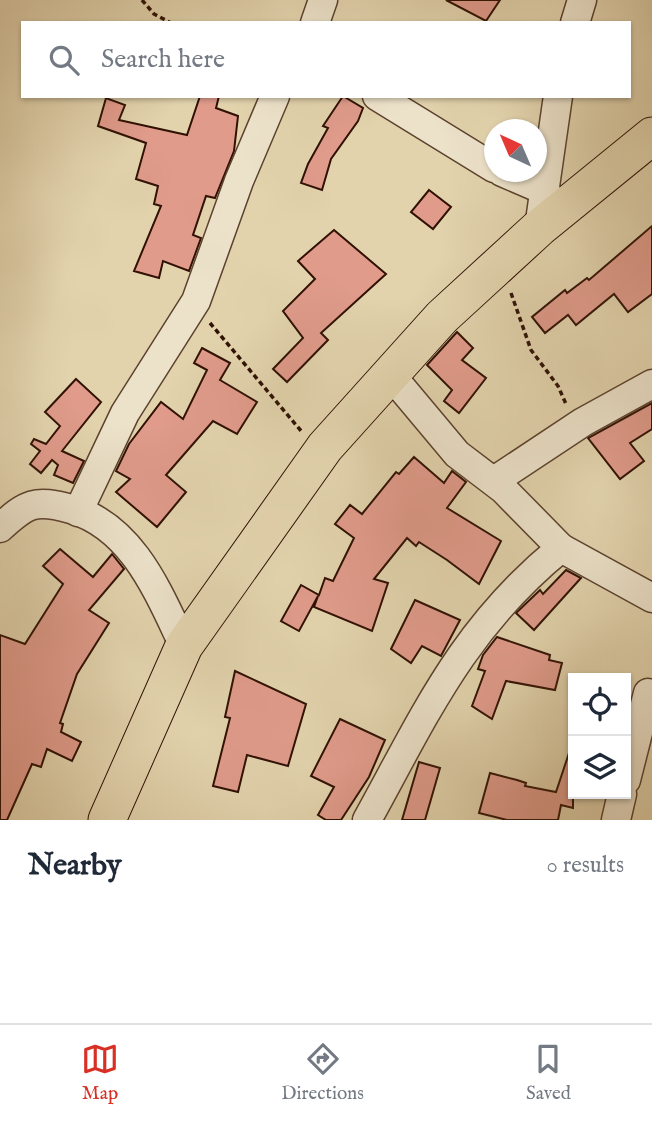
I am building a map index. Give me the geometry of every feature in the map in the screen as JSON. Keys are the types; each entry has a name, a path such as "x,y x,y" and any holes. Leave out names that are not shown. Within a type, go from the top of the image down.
{"main road":[{"path":"107,820 184,646 319,455 442,317 539,228 652,136"}],"street":[{"path":"316,21 323,0"},
{"path":"576,21 582,0"},
{"path":"78,512 125,413 192,309 239,181 274,98"},
{"path":"380,98 484,160"},
{"path":"539,228 558,98"},
{"path":"525,182 545,191"},
{"path":"390,373 457,454 494,481 561,548 652,598"},
{"path":"494,481 574,428 652,383"},
{"path":"0,528 25,507 37,502 96,518 117,533 158,593 184,646"},
{"path":"367,820 434,695 476,632 530,573 561,548"},
{"path":"631,762 651,691"},
{"path":"616,820 621,799"}],"path":[{"path":"142,0 154,14 167,21"},
{"path":"497,266 511,292 531,350 558,386 574,428"},
{"path":"192,309 213,326 244,360 319,455"}],"building":[{"path":"446,0 500,0 486,21"},
{"path":"106,98 125,105 119,120 187,135 199,98 218,98 216,108 238,116 234,151 215,198 206,196 193,235 201,238 189,271 163,261 159,278 134,271 161,206 154,204 158,186 136,179 146,143 98,126"},
{"path":"342,98 363,108 358,121 331,159 322,190 301,183 328,128 323,126"},
{"path":"429,190 451,207 433,229 411,212"},
{"path":"652,226 652,294 628,312 614,294 576,325 568,315 545,333 532,317 565,290 567,293 587,278 589,280"},
{"path":"334,230 386,274 321,333 328,340 287,382 273,369 303,338 283,311 315,279 298,261"},
{"path":"457,332 473,348 462,360 486,378 459,413 444,401 452,390 427,365"},
{"path":"202,348 230,363 220,380 257,402 237,434 213,421 166,475 186,492 157,527 116,492 130,479 116,471 129,444 161,402 183,419 207,370 194,363"},
{"path":"76,379 101,402 62,451 84,461 73,483 54,475 58,465 52,460 41,473 30,464 40,451 31,444 34,439 46,444 60,426 45,412"},
{"path":"652,403 652,429 630,443 644,461 620,479 588,438"},
{"path":"414,457 444,483 452,471 466,482 447,508 501,541 479,584 419,542 416,546 407,538 374,579 388,583 372,631 314,607 318,596 299,631 281,621 301,585 319,595 325,578 333,581 354,538 335,524 350,505 362,514 396,472 399,474"},
{"path":"60,549 93,577 112,554 124,569 89,610 109,623 77,674 60,723 63,724 61,732 81,742 72,761 47,749 41,767 32,764 7,820 0,820 0,635 25,644 63,584 43,566"},
{"path":"566,570 581,578 534,630 516,613 540,590 543,594"},
{"path":"415,600 460,620 441,656 422,646 411,663 391,649"},
{"path":"497,637 550,655 549,660 562,663 555,690 506,681 492,719 472,706 485,671 478,669 483,655"},
{"path":"235,671 306,704 288,766 247,755 238,792 213,786 230,718 225,717"},
{"path":"340,719 385,740 369,777 341,820 326,820 318,815 334,787 311,776"},
{"path":"568,756 568,799 573,799 573,808 561,805 558,820 507,820 479,813 490,773 526,783 525,786 556,792"},
{"path":"419,762 440,768 425,820 402,820"}]}
